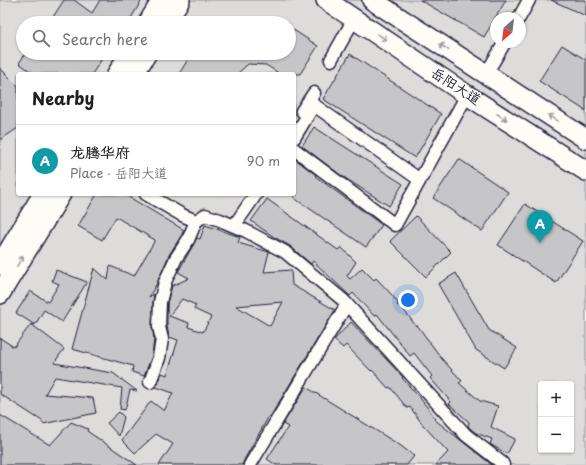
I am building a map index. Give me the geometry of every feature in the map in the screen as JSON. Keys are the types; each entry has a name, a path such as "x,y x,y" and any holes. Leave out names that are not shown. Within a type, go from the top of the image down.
{"main road":[{"path":"152,16 162,0"},
{"path":"170,16 180,0"},
{"name":"岳阳大道","path":"326,0 468,95 586,171"},
{"name":"岳阳大道","path":"372,0 586,139"},
{"path":"118,72 126,60"},
{"path":"135,72 143,60"},
{"path":"0,265 42,196"},
{"path":"0,294 60,196"}],"street":[{"path":"522,12 529,0"},
{"path":"331,60 354,19"},
{"path":"486,74 501,48"},
{"path":"296,121 314,93"},
{"path":"296,151 395,225 468,95"},
{"path":"296,135 314,105 420,180"},
{"path":"149,196 182,215 196,221"},
{"path":"234,226 238,213 249,196"},
{"path":"234,226 255,196"},
{"path":"150,382 159,358 162,339 159,326 160,302 165,282 176,258 188,240 196,221 206,216 253,234 285,252 347,304 466,436 484,448 503,465"},
{"path":"250,465 347,304"}],"shaded area":[{"path":"0,0 586,0 586,465 0,465"}],"building":[{"path":"64,0 74,0 92,13 100,0 142,0 132,16 54,16"},
{"path":"420,0 506,0 499,12 490,12 490,27 484,37"},
{"path":"551,0 586,0 586,16"},
{"path":"296,32 318,46 300,74 296,74 296,72 277,72 266,65 248,64 239,72 180,72 188,60 296,60"},
{"path":"562,45 586,60 586,111 539,81"},
{"path":"350,54 441,114 415,158 323,99"},
{"path":"21,60 101,60 93,72 31,72 19,63"},
{"path":"0,68 16,84 16,129 0,140"},
{"path":"314,127 403,184 389,206 342,176 302,146"},
{"path":"459,159 508,192 482,231 433,198"},
{"path":"296,160 316,175 315,176 382,225 366,247 294,198 294,196 296,196"},
{"path":"96,196 127,196 184,230 169,255 157,283 149,297 154,294 152,327 154,339 152,356 144,376 132,372 133,366 72,349 94,268 108,280 110,266 134,276 155,240 116,217 102,240 78,226"},
{"path":"267,199 338,250 341,247 356,262 347,276 350,279 362,268 374,280 376,278 392,295 398,303 397,305 400,305 442,359 462,381 459,383 480,401 498,406 491,427 515,439 507,454 490,444 492,439 476,433 468,426 469,422 449,404 451,402 430,378 432,376 414,353 410,356 377,314 374,316 353,293 350,296 313,261 311,264 290,246 251,221"},
{"path":"525,204 583,241 556,283 498,245"},
{"path":"416,216 451,252 426,277 390,241"},
{"path":"205,225 240,237 238,243 269,252 264,272 291,270 292,285 335,310 270,417 269,416 242,465 159,465 173,444 156,434 135,453 122,440 151,401 164,411 173,393 156,387 162,373 167,375 178,340 169,337 167,326 167,303 172,286 189,278 178,272 197,238 200,239","holes":["182,299 196,305 194,309 211,317 203,332 188,327 189,323 169,316","283,302 270,326 236,306"]},
{"path":"56,270 87,282 62,322 44,310 35,325 16,313 30,291 48,302 59,284 52,281"},
{"path":"456,273 489,330 517,348 504,368 476,350 438,284"},
{"path":"351,322 403,377 402,378 436,419 434,419 492,465 436,465 448,452 423,425 410,407 407,408 390,387 388,388 346,345 343,348 334,340"},
{"path":"31,324 64,349 54,363 113,373 137,391 130,390 125,410 120,409 122,388 55,377 45,394 93,398 96,413 43,424 42,421 0,394 0,338 14,347"},
{"path":"306,387 401,446 414,456 407,465 276,465 267,459 288,427 283,424"},
{"path":"119,412 124,417 119,436 107,423"},
{"path":"0,415 50,445 71,422 88,429 87,431 137,465 0,465"}],"place":[{"name":"龙腾华府","path":"540,243"}]}
